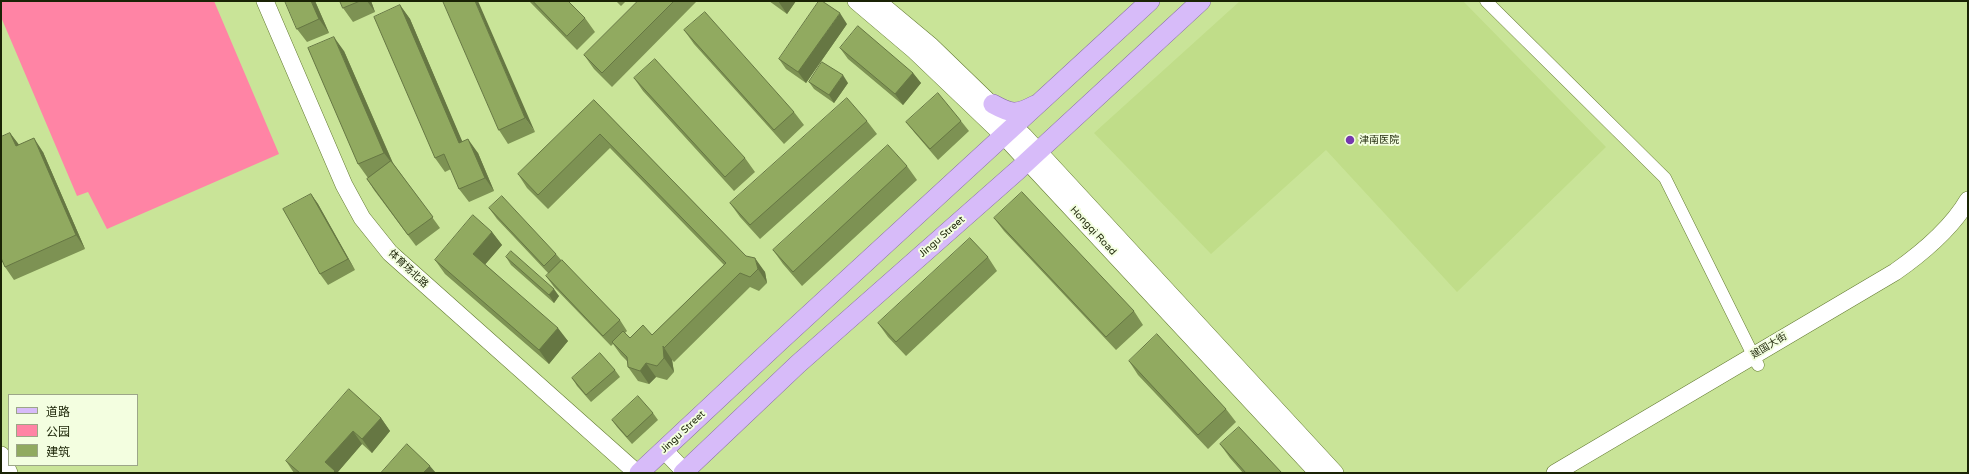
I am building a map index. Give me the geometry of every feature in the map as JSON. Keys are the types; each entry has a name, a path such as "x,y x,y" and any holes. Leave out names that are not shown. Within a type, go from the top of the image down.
{"main road":[{"name":"体育场北路","path":"255,1 333,183 359,230 387,264 620,473"},
{"name":"体育场北路","path":"265,1 344,185 366,224 390,253 638,473"},
{"name":"Hongqi Road","path":"856,1 1013,132 1318,473"},
{"name":"Hongqi Road","path":"877,1 931,46 988,110"},
{"name":"Jingu Street","path":"638,473 778,343 1013,132 1043,101 1150,1"},
{"name":"Jingu Street","path":"684,472 798,364 1066,127 1201,1"},
{"path":"988,110 1015,113 1043,101"},
{"path":"1013,132 1066,127"},
{"name":"Hongqi Road","path":"1033,156 1335,473"},
{"name":"建国大街","path":"1574,473 1910,261 1948,226 1968,200"},
{"name":"建国大街","path":"1555,473 1755,360 1823,326 1918,265 1957,229 1968,216"},
{"path":"664,450 684,472"},
{"path":"1,455 9,473"}],"street":[{"path":"1486,1 1665,178 1755,360"}],"shaded area":[{"name":"津南医院","path":"1240,1 1463,1 1606,147 1457,292 1326,150 1211,254 1094,133"}],"green space":[{"path":"1,1 214,1 279,154 107,229 88,192 77,196 1,17"}],"building":[{"path":"285,1 311,1 319,19 297,29"},
{"path":"340,1 360,1 343,8"},
{"path":"443,1 475,1 525,118 499,130"},
{"path":"533,1 568,1 585,18 567,36"},
{"path":"638,1 674,1 602,73 584,55"},
{"path":"819,1 822,1 840,13 798,72 779,59"},
{"path":"400,5 459,143 468,139 485,178 459,189 444,154 435,158 374,17"},
{"path":"705,12 794,112 774,130 684,30"},
{"path":"858,26 913,73 895,94 840,48"},
{"path":"334,37 384,153 358,164 308,48"},
{"path":"655,59 745,158 725,177 634,78"},
{"path":"822,62 843,75 829,95 809,82"},
{"path":"938,93 961,121 930,149 906,122"},
{"path":"847,98 867,121 750,225 730,203"},
{"path":"594,100 746,256 755,258 758,269 750,277 740,273 664,348 663,346 664,358 657,366 646,363 640,371 628,367 627,357 612,342 623,331 630,338 643,325 652,335 726,263 600,134 538,195 518,174"},
{"path":"10,133 16,146 34,138 76,235 5,267 1,258 1,137"},
{"path":"888,145 907,166 793,272 773,250"},
{"path":"391,161 433,217 408,235 367,179"},
{"path":"1022,192 1134,311 1106,337 994,218"},
{"path":"311,194 348,259 320,274 283,209"},
{"path":"502,196 556,254 544,266 489,208"},
{"path":"473,215 492,232 473,254 558,328 539,350 435,260"},
{"path":"970,238 988,257 896,342 878,323"},
{"path":"511,251 554,289 549,295 506,257"},
{"path":"562,260 620,320 603,336 546,276"},
{"path":"1157,334 1226,409 1198,435 1129,361"},
{"path":"600,353 615,370 586,395 572,378"},
{"path":"349,389 381,418 362,439 353,431 325,462 335,471 333,473 300,473 286,461"},
{"path":"638,396 653,413 627,437 612,420"},
{"path":"1239,427 1282,473 1246,473 1220,444"},
{"path":"407,444 430,466 423,473 381,473"}],"place":[{"name":"津南医院","path":"1350,140"}]}
